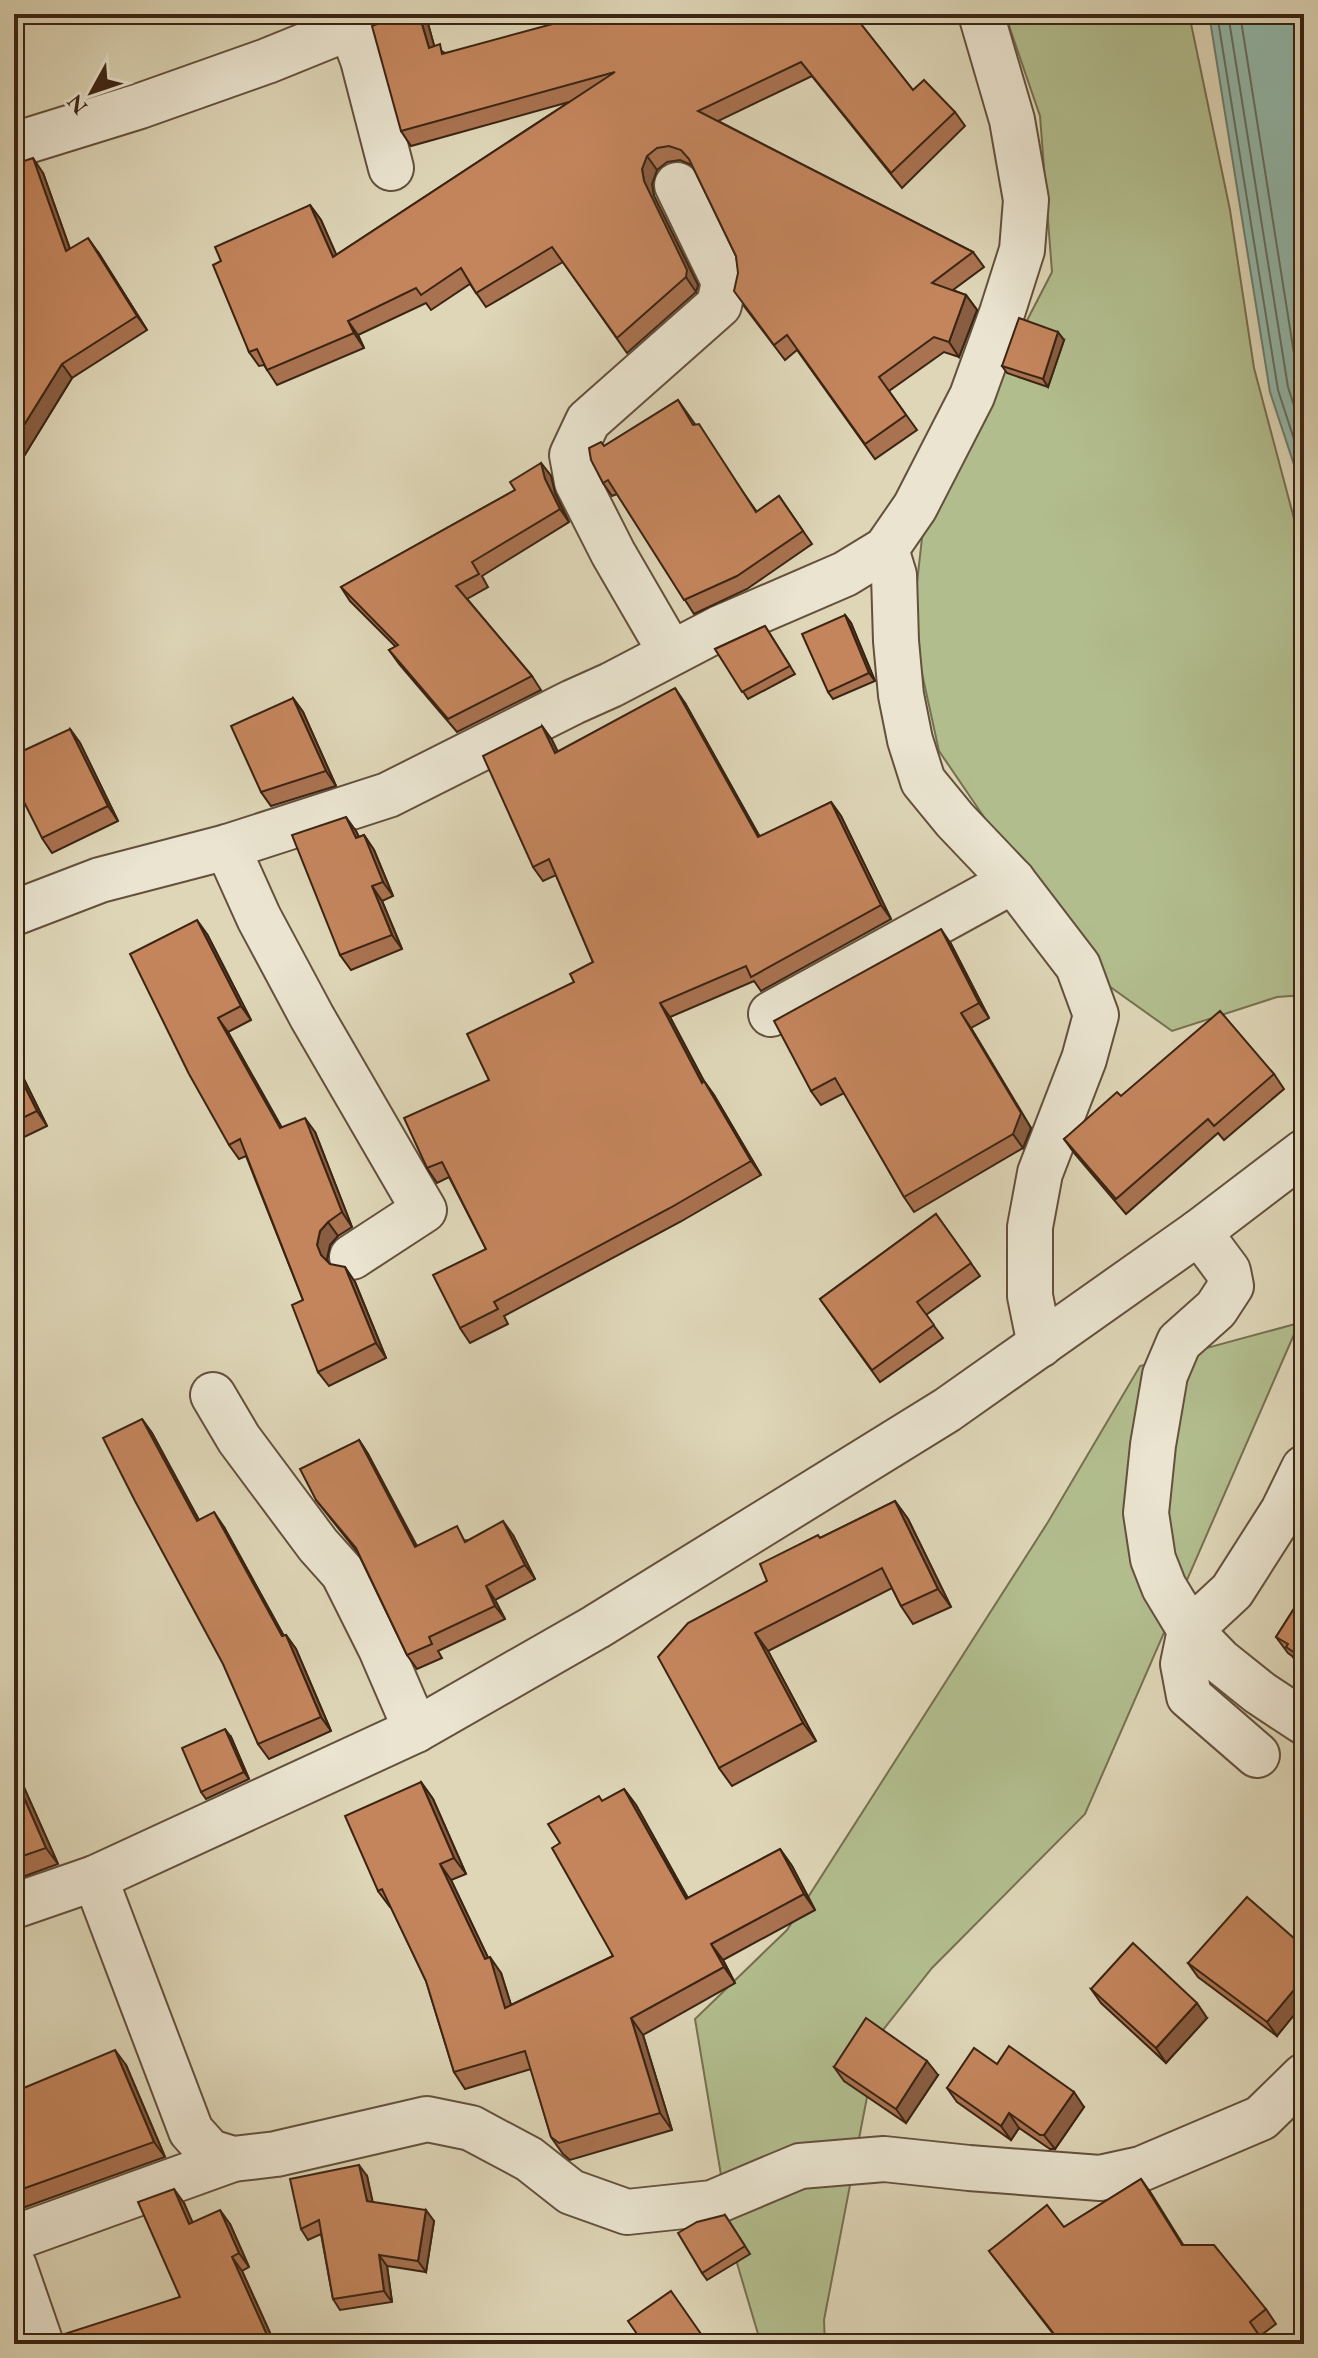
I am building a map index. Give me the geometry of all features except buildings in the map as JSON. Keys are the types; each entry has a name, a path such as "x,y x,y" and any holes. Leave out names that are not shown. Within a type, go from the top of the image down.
{"street":[{"path":"14,913 100,880 227,847 388,795 720,628 845,574 886,549 915,507 972,396 1022,250 1026,200 1012,120 981,14"},
{"path":"14,145 267,61 366,20 363,60 391,168"},
{"path":"671,653 613,553 577,482 572,455 588,421 719,305 724,282 677,185"},
{"path":"886,549 894,575 901,695 910,740 923,781 1013,881 1078,966 1096,1015 1084,1059 1040,1173 1030,1227 1030,1296 1040,1345"},
{"path":"227,847 259,918 312,1017 424,1210 352,1257"},
{"path":"771,1014 1013,881"},
{"path":"14,1906 95,1878 416,1730 596,1627 947,1410 1199,1232 1304,1152"},
{"path":"1199,1232 1228,1271 1231,1286 1216,1309 1179,1342 1165,1375 1146,1513 1153,1559 1164,1587 1190,1630 1220,1661 1304,1722"},
{"path":"213,1395 239,1439 318,1545 343,1573 381,1649 416,1730"},
{"path":"1257,1755 1189,1696 1183,1664 1190,1630 1232,1591 1283,1511 1304,1468"},
{"path":"95,1878 191,2131 210,2152 233,2159"},
{"path":"14,2238 233,2159 276,2154 427,2119 471,2128 529,2159 571,2192 627,2212 712,2203 800,2166 884,2159 1100,2178 1141,2169 1261,2118 1304,2076"},
{"path":"14,2266 41,2344"}],"green space":[{"path":"1005,14 1189,14 1230,210 1254,368 1296,526 1304,536 1304,995 1277,997 1172,1031 1109,986 939,751 912,628 924,520 1052,272 1040,116"},
{"path":"1299,1323 1085,1814 932,1968 879,2035 824,2320 825,2344 761,2344 734,2253 695,2019 787,1930 1048,1522 1140,1366"}],"water":[{"path":"1209,14 1304,14 1304,495 1270,392"}]}
